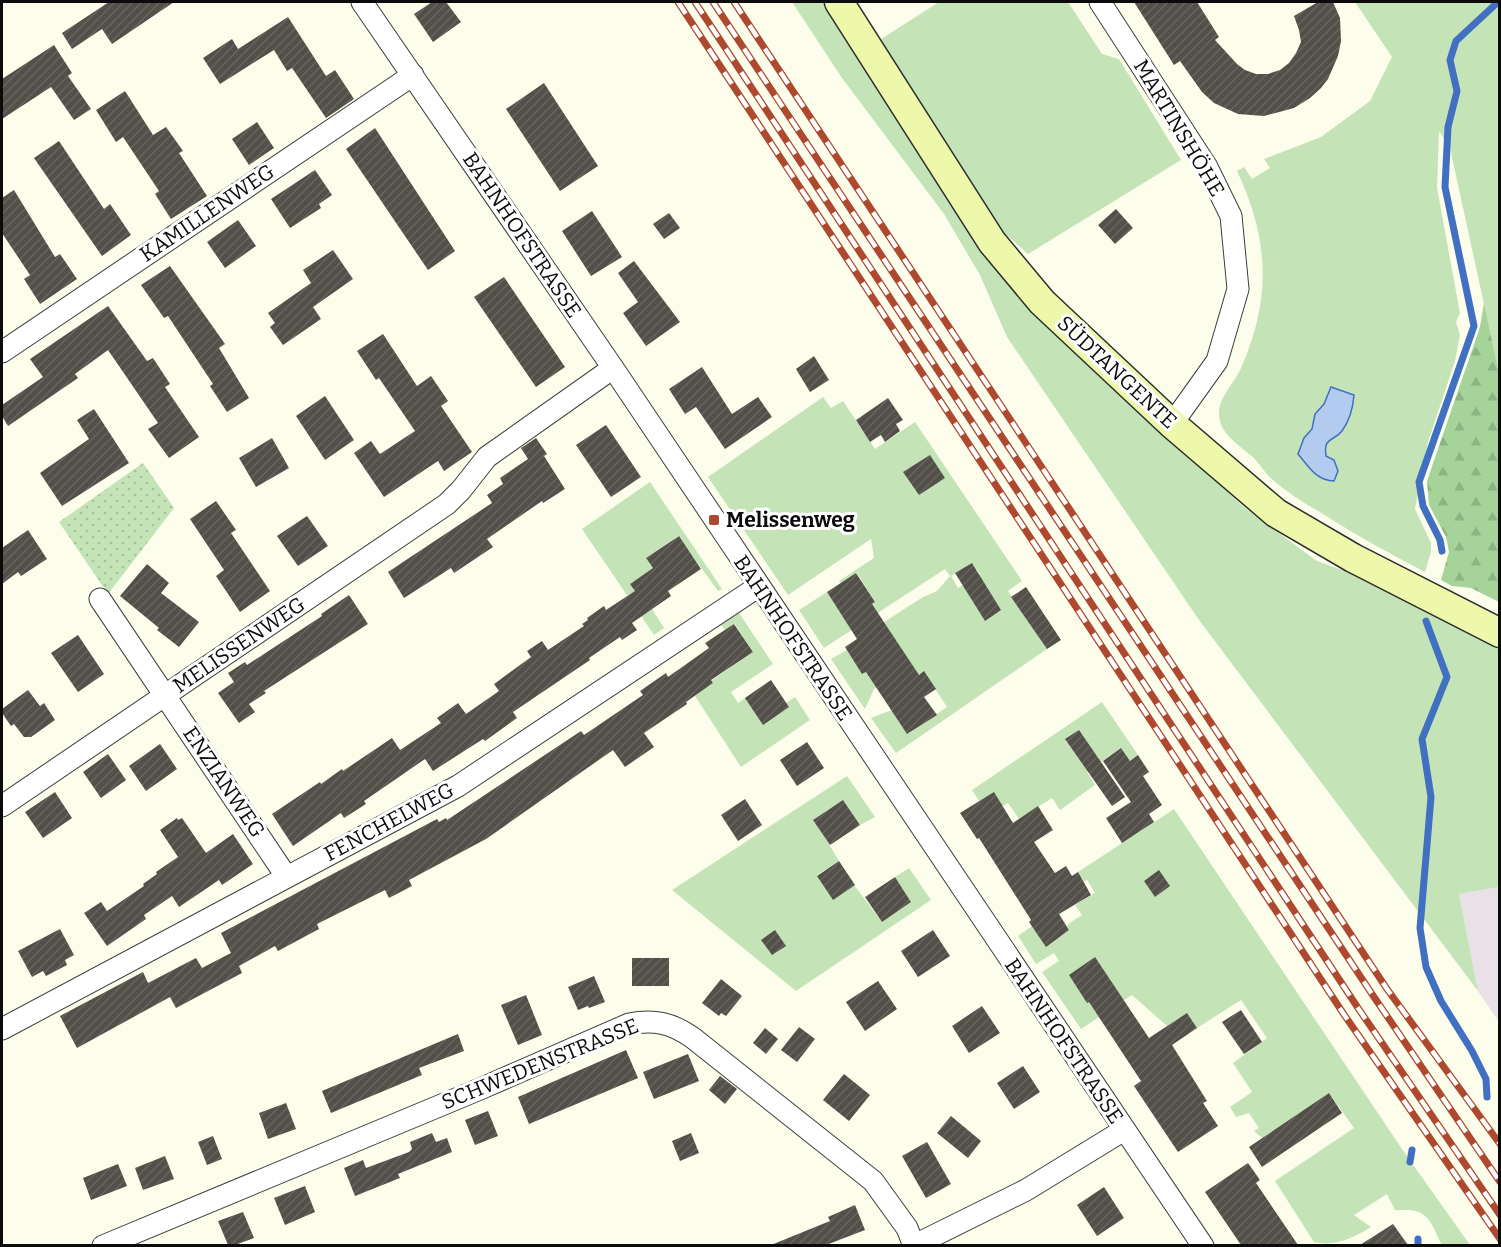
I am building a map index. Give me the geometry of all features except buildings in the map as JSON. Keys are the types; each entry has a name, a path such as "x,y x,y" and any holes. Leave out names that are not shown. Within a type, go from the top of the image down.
{"street":[{"name":"BAHNHOFSTRASSE","path":"362,2 613,368 1203,1245"},
{"name":"SÜDTANGENTE","path":"839,2 992,242 1042,302 1172,424 1276,513 1353,558 1500,633"},
{"name":"MARTINSHÖHE","path":"1100,2 1207,167 1231,216 1238,289 1217,361 1172,424"},
{"name":"KAMILLENWEG","path":"2,352 413,75"},
{"name":"MELISSENWEG","path":"2,806 447,504 487,457 613,368"},
{"name":"FENCHELWEG","path":"2,1029 458,786 759,586"},
{"name":"ENZIANWEG","path":"100,599 286,876"},
{"name":"SCHWEDENSTRASSE","path":"103,1245 480,1089 629,1024 646,1021 680,1028 873,1181 907,1228 913,1245"},
{"path":"913,1245 1026,1190 1124,1130"}],"shaded area":[{"path":"1499,887 1499,1022 1478,991 1459,894"}],"green space":[{"path":"792,2 826,2 1034,307 1245,508 1317,561 1373,581 1499,645 1499,887 1459,894 1478,991 1199,620 1007,337 980,275 944,214 842,78"},
{"path":"939,2 1068,2 1102,54 1119,59 1181,160 1028,254 1001,230 878,41"},
{"path":"1355,2 1499,2 1499,373 1450,148 1439,131 1437,188 1460,313 1456,322 1460,335 1455,361 1428,442 1415,509 1431,543 1431,552 1425,572 1361,537 1286,490 1230,438 1222,426 1219,412 1222,400 1241,368 1251,342 1262,293 1261,245 1248,196 1237,171 1244,167 1252,179 1270,168 1264,159 1321,137 1370,101 1392,57"},
{"path":"1484,303 1499,373 1499,602 1471,588 1452,586 1441,580 1449,552 1446,537 1429,505 1427,481 1480,327"},
{"path":"823,397 831,408 843,401 875,449 915,422 1022,581 1008,591 1047,649 896,753 871,718 892,710 908,734 947,707 924,672 914,678 902,669 874,689 865,709 831,659 847,650 863,674 901,649 884,622 923,597 937,591 950,576 945,569 824,648 799,610 827,592 875,602 857,573 841,583 839,581 874,558 871,539 788,595 708,477","holes":["972,563 980,574 958,588 951,576"]},
{"path":"143,463 174,508 108,594 59,522"},
{"path":"650,482 722,589 718,591 678,536 646,558 653,568 630,584 652,609 664,628 654,635 582,529"},
{"path":"737,610 773,664 731,692 738,703 745,698 789,707 786,703 795,697 810,720 741,767 695,696 713,683 711,681 753,652 735,624 725,630 719,622"},
{"path":"1102,702 1138,755 1130,761 1121,748 1087,772 1095,785 1060,810 1052,798 1019,819 1008,803 1003,806 979,801 972,790"},
{"path":"847,776 875,817 860,825 843,800 814,819 839,861 817,875 833,899 854,885 882,922 911,902 895,877 909,868 931,900 796,991 672,890"},
{"path":"1174,809 1404,1152 1470,1245 1442,1245 1425,1216 1413,1210 1395,1210 1387,1194 1354,1215 1371,1227 1344,1240 1329,1243 1314,1242 1275,1181 1354,1128 1329,1093 1262,1138 1254,1131 1259,1128 1249,1113 1236,1117 1230,1107 1252,1092 1233,1063 1267,1038 1241,1000 1197,1028 1187,1013 1167,1026 1132,995 1081,1029 1042,972 1059,961 1054,953 1036,964 1018,936 1032,926 1046,946 1069,930 1067,925 1082,915 1075,905 1095,893 1087,880 1084,882 1078,872"}],"water":[{"path":"1331,387 1354,395 1351,414 1345,427 1326,445 1326,456 1334,460 1338,471 1334,481 1318,476 1298,454 1304,438 1312,429 1315,414 1324,404"}],"waterway":[{"path":"1442,551 1440,540 1423,506 1419,482 1474,326 1445,187 1448,127 1457,91 1450,60 1456,41 1498,2"},
{"path":"1426,621 1447,677 1422,739 1431,797 1420,928 1426,967 1441,1001 1472,1051 1486,1079 1487,1097"},
{"path":"1410,1162 1412,1150"},
{"path":"1418,1239 1418,1246"}],"railway":[{"path":"678,2 1345,1016 1500,1239"},
{"path":"695,2 1358,1008 1500,1215"},
{"path":"713,2 1374,997 1500,1182"},
{"path":"734,2 1387,989 1500,1144"}],"place":[{"name":"Melissenweg","path":"714,520"}]}
